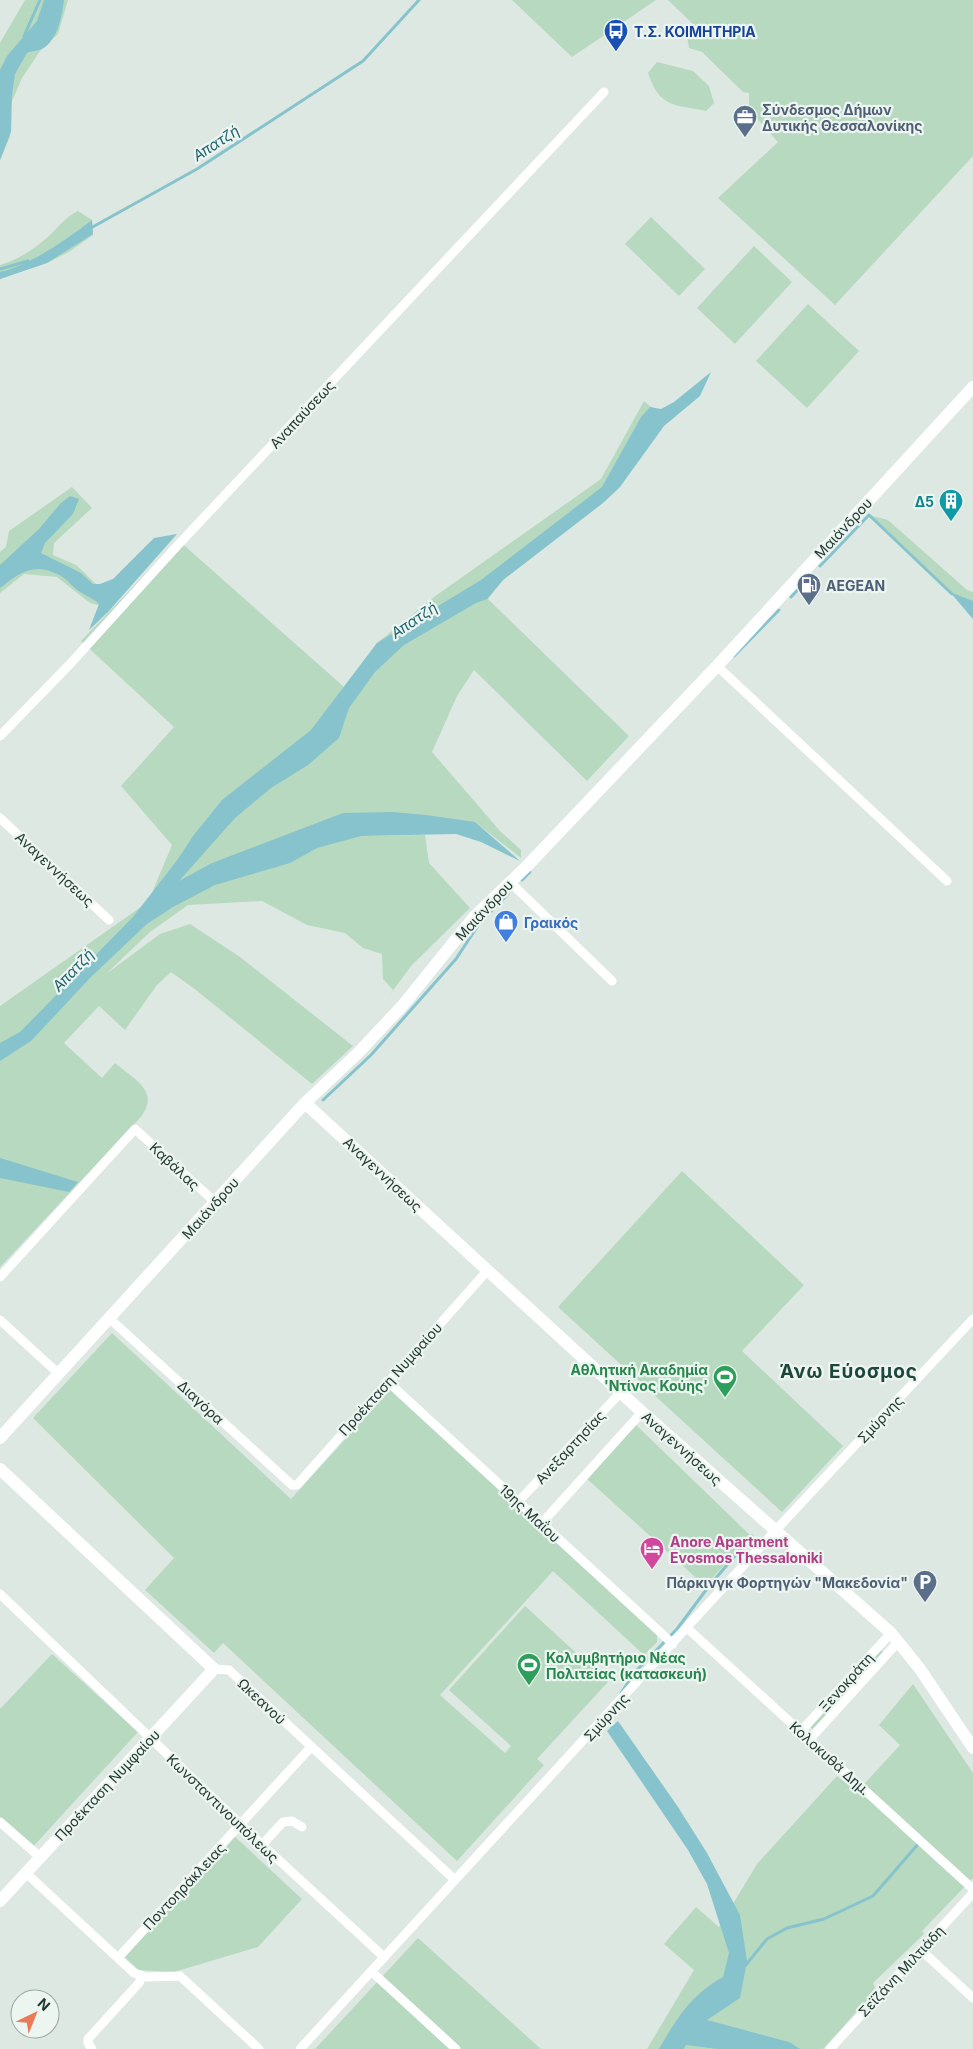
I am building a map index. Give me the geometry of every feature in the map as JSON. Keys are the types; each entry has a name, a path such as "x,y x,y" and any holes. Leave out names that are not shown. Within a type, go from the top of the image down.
{"street":[{"name":"Αναπαύσεως","path":"0,736 70,664 177,546 604,92"},
{"name":"Μαιάνδρου","path":"0,1438 305,1103 358,1053 403,1006 474,917 510,882 717,666 973,387"},
{"path":"717,666 948,880"},
{"name":"Αναγεννήσεως","path":"0,818 109,920"},
{"path":"510,882 612,981"},
{"name":"Αναγεννήσεως","path":"305,1103 642,1412 895,1637 973,1748"},
{"name":"Καβάλας","path":"0,1277 135,1129 215,1202"},
{"name":"Προέκταση Νυμφαίου","path":"292,1485 297,1485 487,1270"},
{"name":"Διαγόρα","path":"109,1318 292,1485"},
{"name":"Σμύρνης","path":"300,2049 775,1531 973,1319"},
{"path":"0,1320 58,1374"},
{"name":"19ης Μαΐου","path":"387,1381 673,1644"},
{"name":"Ανεξαρτησίας","path":"518,1502 621,1392"},
{"path":"541,1524 642,1412"},
{"name":"Ωκεανού","path":"0,1469 214,1669 229,1670 455,1880"},
{"name":"Κωνσταντινουπόλεως","path":"0,1594 262,1845 384,1957"},
{"name":"Κολοκυθά Δημ.","path":"687,1628 973,1889"},
{"name":"Ξενοκράτη","path":"801,1731 895,1637"},
{"name":"Ξενοκράτη","path":"810,1739 895,1637"},
{"name":"Προέκταση Νυμφαίου","path":"0,1901 214,1669"},
{"name":"Ποντοηράκλειας","path":"118,1958 311,1747"},
{"path":"262,1845 283,1822 292,1821 302,1827"},
{"path":"0,1822 40,1858"},
{"path":"26,1873 134,1973 142,1976 180,1976 259,2049"},
{"name":"Σεϊζάνη Μιλτιάδη","path":"830,2049 973,1894"},
{"path":"921,1950 973,1998"},
{"path":"371,1971 456,2049"},
{"path":"92,2049 88,2039 138,1983 142,1976"}],"green space":[{"path":"25,0 68,0 58,34 42,48 22,78 10,106 10,136 0,161 0,43"},
{"path":"512,0 656,0 572,57"},
{"path":"668,0 973,0 973,156 835,305 718,198 778,142 749,110 749,93 743,92 702,52 689,48 687,36 695,26"},
{"path":"657,62 693,71 709,86 714,103 706,111 676,105 663,99 657,93 648,73"},
{"path":"78,211 92,220 93,235 69,252 47,263 0,279 0,265 14,260 34,248"},
{"path":"651,217 705,269 679,296 625,244"},
{"path":"754,246 792,282 735,344 697,308"},
{"path":"808,304 859,351 807,408 756,361"},
{"path":"644,401 658,413 618,489 503,580 488,599 629,736 587,781 474,670 457,696 432,752 500,831 521,850 521,858 475,822 361,836 425,835 429,863 470,908 411,966 383,1004 393,990 383,979 382,954 363,948 345,933 307,925 262,901 188,905 150,932 106,974 160,934 190,924 240,957 353,1046 312,1084 171,972 157,985 125,1030 99,1006 64,1043 102,1078 115,1063 130,1075 143,1087 147,1094 148,1101 145,1110 139,1119 0,1267 0,1006 148,902 172,845 121,786 174,727 81,641 178,540 344,687 377,643 434,597 601,479"},
{"path":"72,487 92,508 54,543 53,555 76,565 96,584 108,588 105,607 90,603 57,577 24,574 0,593 0,552 6,547 9,531"},
{"path":"869,515 888,520 967,590 973,592 973,613"},
{"name":"Αθλητική Ακαδημία 'Ντίνος Κούης'","path":"682,1171 804,1285 742,1351 843,1446 782,1512 558,1307"},
{"path":"112,1333 291,1499 391,1389 657,1634 657,1642 644,1655 553,1571 440,1695 505,1753 511,1746 449,1690 525,1606 608,1682 537,1759 544,1765 457,1861 223,1643 214,1653 145,1590 174,1558 33,1418"},
{"path":"633,1422 751,1536 705,1586 584,1476"},
{"path":"880,1649 884,1653 813,1729 811,1728 810,1725"},
{"path":"52,1654 138,1732 31,1849 0,1820 0,1709"},
{"path":"913,1684 973,1773 973,1878 922,1931 924,1934 873,1983 876,1990 823,2049 647,2049 694,1970 664,1944 696,1907 719,1927 757,1864 837,1776 857,1792 900,1745 879,1725"},
{"path":"232,1834 302,1899 258,1947 174,1972 139,1970 121,1954"},
{"path":"418,1938 541,2049 315,2049"}],"water":[{"path":"44,0 64,0 60,20 52,40 42,49 27,53 15,74 12,95 11,132 0,160 0,70 7,56 37,21"},
{"path":"92,220 93,234 47,263 0,279 0,272 24,264 60,243"},
{"path":"711,372 700,396 664,426 620,487 603,503 503,580 487,599 476,603 404,645 375,672 349,708 339,738 308,765 271,788 235,818 179,881 212,863 343,813 393,812 475,822 520,861 481,842 456,834 361,836 317,848 290,863 215,885 173,907 147,924 91,977 31,1041 0,1061 0,1043 20,1032 133,917 222,800 311,730 377,643 481,580 602,487 641,417 650,407 661,409 674,402"},
{"path":"70,496 79,499 73,514 45,543 41,553 81,573 93,584 100,584 113,579 154,538 177,534 108,612 89,630 99,604 79,591 63,577 43,569 28,570 14,577 0,588 0,565 39,529 60,504"},
{"path":"950,592 973,601 973,619 972,618"},
{"path":"0,1158 78,1182 69,1192 0,1178"},
{"path":"618,1721 678,1807 707,1853 740,1915 747,1961 740,1998 707,2020 789,2042 800,2049 717,2049 686,2045 684,2049 659,2049 672,2027 693,2000 702,1991 723,1977 729,1953 707,1884 688,1850 607,1731"}],"waterway":[{"name":"Απατζή","path":"24,36 40,0"},
{"name":"Απατζή","path":"89,229 197,169 363,61 419,0"},
{"name":"Απατζή","path":"0,269 28,261"},
{"path":"820,566 869,515 952,594"},
{"path":"791,597 808,579"},
{"path":"734,656 779,610"},
{"path":"522,880 530,872"},
{"path":"323,1100 371,1055 456,959 479,924 508,894"},
{"path":"621,1693 635,1672 677,1629 709,1586 752,1536"},
{"path":"606,1717 613,1729"},
{"path":"745,1966 767,1939 787,1928 824,1919 873,1896 919,1843"}],"place":[{"name":"Τ.Σ. ΚΟΙΜΗΤΗΡΙΑ","path":"616,52"},
{"name":"Σύνδεσμος Δήμων Δυτικής Θεσσαλονίκης","path":"745,138"},
{"name":"Δ5","path":"951,522"},
{"name":"AEGEAN","path":"809,606"},
{"name":"Γραικός","path":"506,943"},
{"name":"Αθλητική Ακαδημία 'Ντίνος Κούης'","path":"725,1398"},
{"name":"Anore Apartment Evosmos Thessaloniki","path":"652,1570"},
{"name":"Πάρκινγκ Φορτηγών \"Μακεδονία\"","path":"925,1603"},
{"name":"Κολυμβητήριο Νέας Πολιτείας (κατασκευή)","path":"529,1686"}],"district":[{"name":"Άνω Εύοσμος","path":"849,1371"}]}
